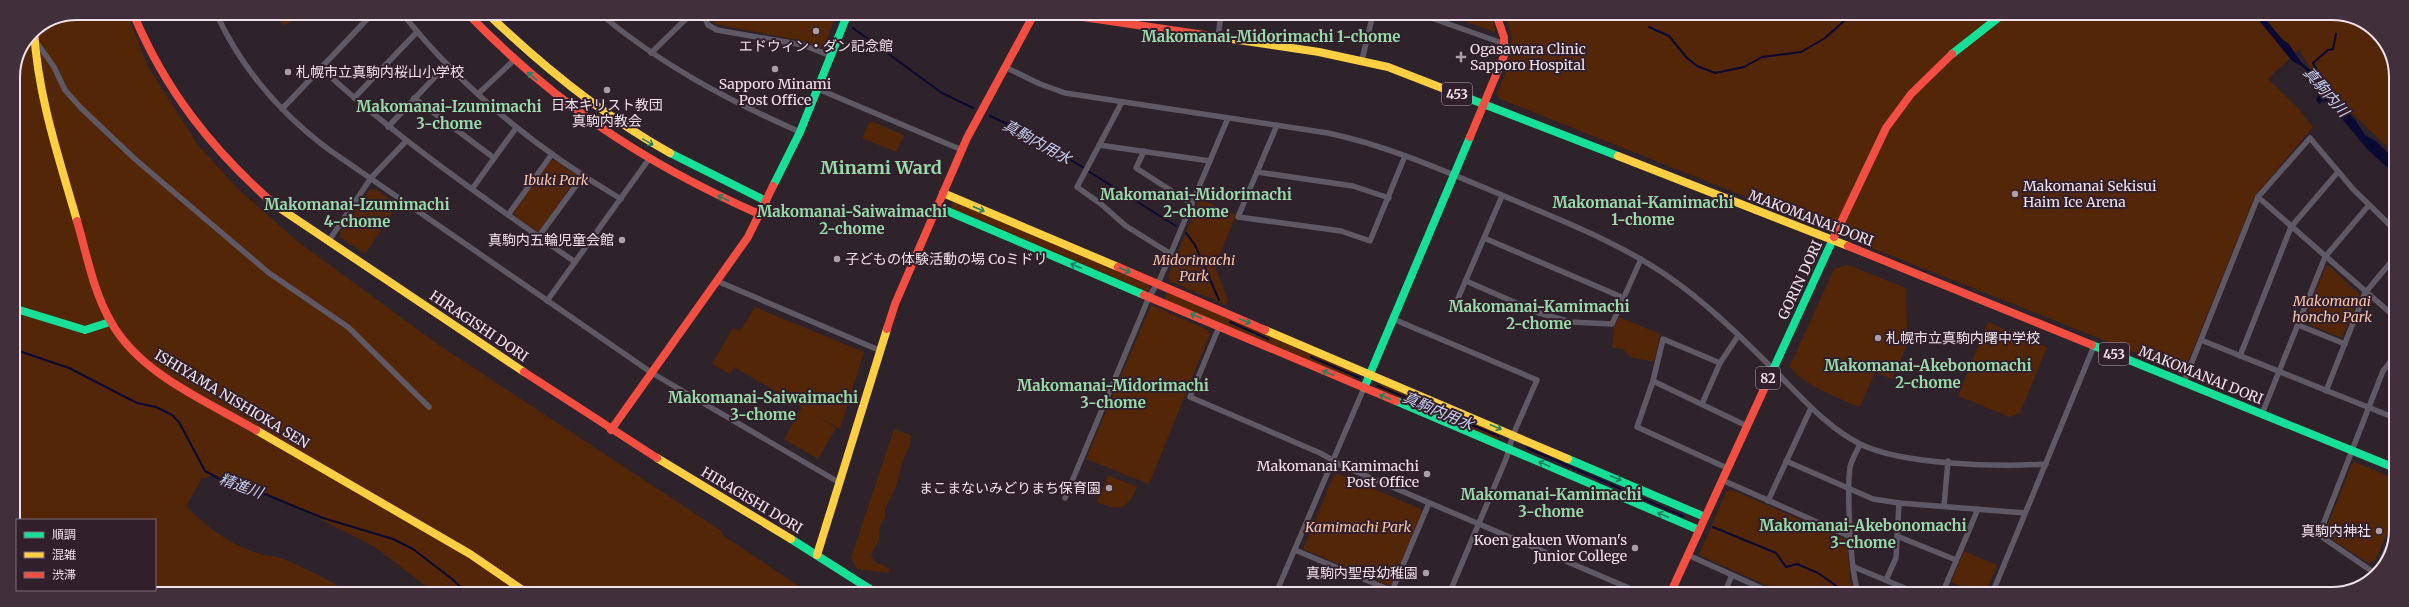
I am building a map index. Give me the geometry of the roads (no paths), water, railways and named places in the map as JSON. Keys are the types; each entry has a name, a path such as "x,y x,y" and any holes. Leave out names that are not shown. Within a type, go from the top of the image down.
{"main road":[{"name":"HIRAGISHI DORI","path":"136,20 149,52 166,80 208,140 261,193 328,242 611,430 817,555 867,587"},
{"path":"474,20 514,60 545,88 595,126 694,185 759,214"},
{"path":"494,20 552,74 632,132 700,171 766,201"},
{"path":"611,430 743,246 800,132 845,20"},
{"path":"817,555 895,304 962,150 1031,20"},
{"name":"MAKOMANAI DORI","path":"1122,20 1362,60 1388,67 1834,240 2389,466"},
{"path":"1364,388 1502,62 1505,44 1502,27 1499,20"},
{"name":"GORIN DORI","path":"1673,587 1773,368 1886,128 1902,103 1929,73 1995,20"},
{"name":"ISHIYAMA NISHIOKA SEN","path":"34,40 49,123 93,277 110,322 124,343 138,357 170,380 470,554 518,587"},
{"path":"943,193 1705,517"},
{"path":"938,206 1699,530"},
{"path":"20,310 85,330 110,322"}],"street":[{"path":"220,20 245,64 282,109 314,139 652,373 840,483"},
{"path":"282,109 366,20"},
{"path":"408,20 447,64 516,128 582,176 621,199"},
{"path":"608,20 651,53 728,99 800,132"},
{"path":"651,53 685,20"},
{"path":"706,20 708,25 717,30 803,44 831,56"},
{"path":"1218,37 1220,20"},
{"path":"1362,60 1372,20"},
{"path":"1437,20 1505,44"},
{"path":"354,98 417,32"},
{"path":"34,40 54,67 65,90 81,108 136,160 269,273 348,328 429,407"},
{"path":"478,94 514,60"},
{"path":"388,127 447,64"},
{"path":"1005,67 1054,90 1122,102 1345,136 1405,156 1591,233 1641,259 1689,292 1773,368 1812,408 1837,430 1860,444 1894,455 1948,461 2002,465 2046,464"},
{"path":"321,68 354,98 406,141 575,262"},
{"path":"818,89 962,150"},
{"path":"414,98 494,158"},
{"path":"1122,102 1077,187 1101,204 1126,226 1171,254"},
{"path":"1065,498 1149,297 1158,284 1228,118"},
{"path":"1277,125 1238,217 1341,231 1370,241 1405,156"},
{"path":"472,189 516,128"},
{"path":"2184,382 2258,197 2310,138 2338,172 2389,224"},
{"path":"328,242 371,178 406,141"},
{"path":"1099,145 1210,161"},
{"path":"1144,151 1136,168 1192,204"},
{"path":"508,214 552,154"},
{"path":"547,301 649,159"},
{"path":"1258,172 1353,186 1388,198"},
{"path":"2240,356 2291,227 2338,172"},
{"path":"539,236 582,176"},
{"path":"1456,303 1502,196"},
{"path":"2258,197 2389,312"},
{"path":"2262,414 2325,257 2369,205"},
{"path":"1484,238 1624,298"},
{"path":"1466,281 1539,313 1571,322 1612,324 1641,259"},
{"path":"2326,391 2366,293 2389,264"},
{"path":"718,281 881,351"},
{"path":"1393,319 1537,380 1513,435 1510,450 1452,587"},
{"path":"2298,325 2345,344"},
{"path":"1220,327 1190,398 1429,503 1627,587"},
{"path":"1702,404 1720,363 1738,336"},
{"path":"1720,363 1663,339 1652,381 1637,427 1727,468"},
{"path":"2201,340 2389,416"},
{"path":"1995,587 2094,346"},
{"path":"2370,573 2319,535 2383,371 2389,364"},
{"path":"1652,381 1747,426"},
{"path":"1279,587 1364,388"},
{"path":"1768,501 1812,408"},
{"path":"1857,587 1854,578 1851,536 1850,466 1860,444"},
{"path":"1944,506 1948,461"},
{"path":"1786,462 1873,499 1899,503 2025,513"},
{"path":"1722,480 1851,536"},
{"path":"1396,587 1429,503"},
{"path":"1886,580 1896,558 1899,503"},
{"path":"1945,587 1978,509"},
{"path":"1897,536 1956,560"},
{"path":"1294,550 1382,587"},
{"path":"1688,555 1759,587"},
{"path":"1854,567 1903,587"},
{"path":"1727,587 1732,575"}],"water":[{"name":"真駒内川","path":"2259,20 2266,20 2283,40 2289,44 2301,62 2316,75 2356,121 2365,135 2376,141 2389,154 2389,169 2369,151 2328,102 2323,101 2319,104 2316,100 2319,94 2316,83 2306,70 2292,61"}],"waterway":[{"path":"1649,27 1669,36 1687,58 1697,66 1715,73 1744,67 1762,57 1801,52 1825,38 1845,20"},
{"name":"真駒内用水","path":"853,28 942,93 973,108"},
{"name":"真駒内川","path":"2329,92 2313,63 2328,50 2333,49 2336,34"},
{"name":"真駒内用水","path":"990,116 1027,133 1084,168"},
{"name":"真駒内用水","path":"1088,171 1176,226"},
{"name":"真駒内用水","path":"1186,233 1195,245 1219,300"},
{"name":"真駒内用水","path":"1230,322 1268,339"},
{"name":"精進川","path":"20,351 69,368 137,403 156,407 172,415 179,422 205,471 222,480 240,484 323,518 393,539 413,549 461,587"},
{"name":"真駒内用水","path":"1311,357 1360,378"},
{"name":"真駒内用水","path":"1378,386 1498,436"},
{"name":"真駒内用水","path":"1527,448 1683,516"},
{"name":"真駒内用水","path":"1713,527 1776,553 1786,567 1797,564 1818,573 1838,587"}],"place":[{"name":"エドウィン・ダン記念館","path":"816,31"},
{"name":"Ogasawara Clinic Sapporo Hospital","path":"1461,57"},
{"name":"Sapporo Minami Post Office","path":"775,69"},
{"name":"札幌市立真駒内桜山小学校","path":"288,72"},
{"name":"日本キリスト教団 真駒内教会","path":"607,90"},
{"name":"Makomanai Sekisui Haim Ice Arena","path":"2015,194"},
{"name":"真駒内五輪児童会館","path":"622,240"},
{"name":"子どもの体験活動の場 Coミドリ","path":"837,259"},
{"name":"札幌市立真駒内曙中学校","path":"1878,338"},
{"name":"Makomanai Kamimachi Post Office","path":"1427,474"},
{"name":"まこまないみどりまち保育園","path":"1109,488"},
{"name":"真駒内神社","path":"2379,531"},
{"name":"Koen gakuen Woman's Junior College","path":"1635,548"},
{"name":"真駒内聖母幼稚園","path":"1426,573"}],"district":[{"name":"Makomanai-Midorimachi 1-chome","path":"1271,37"},
{"name":"Makomanai-Izumimachi 3-chome","path":"449,116"},
{"name":"Minami Ward","path":"881,168"},
{"name":"Makomanai-Midorimachi 2-chome","path":"1196,204"},
{"name":"Makomanai-Kamimachi 1-chome","path":"1643,212"},
{"name":"Makomanai-Izumimachi 4-chome","path":"357,214"},
{"name":"Makomanai-Saiwaimachi 2-chome","path":"852,220"},
{"name":"Makomanai-Kamimachi 2-chome","path":"1539,316"},
{"name":"Makomanai-Akebonomachi 2-chome","path":"1928,374"},
{"name":"Makomanai-Midorimachi 3-chome","path":"1113,394"},
{"name":"Makomanai-Saiwaimachi 3-chome","path":"763,406"},
{"name":"Makomanai-Kamimachi 3-chome","path":"1551,504"},
{"name":"Makomanai-Akebonomachi 3-chome","path":"1863,534"}],"park label":[{"name":"Ibuki Park","path":"556,180"},
{"name":"Midorimachi Park","path":"1194,268"},
{"name":"Makomanai honcho Park","path":"2332,310"},
{"name":"Kamimachi Park","path":"1358,527"}]}
